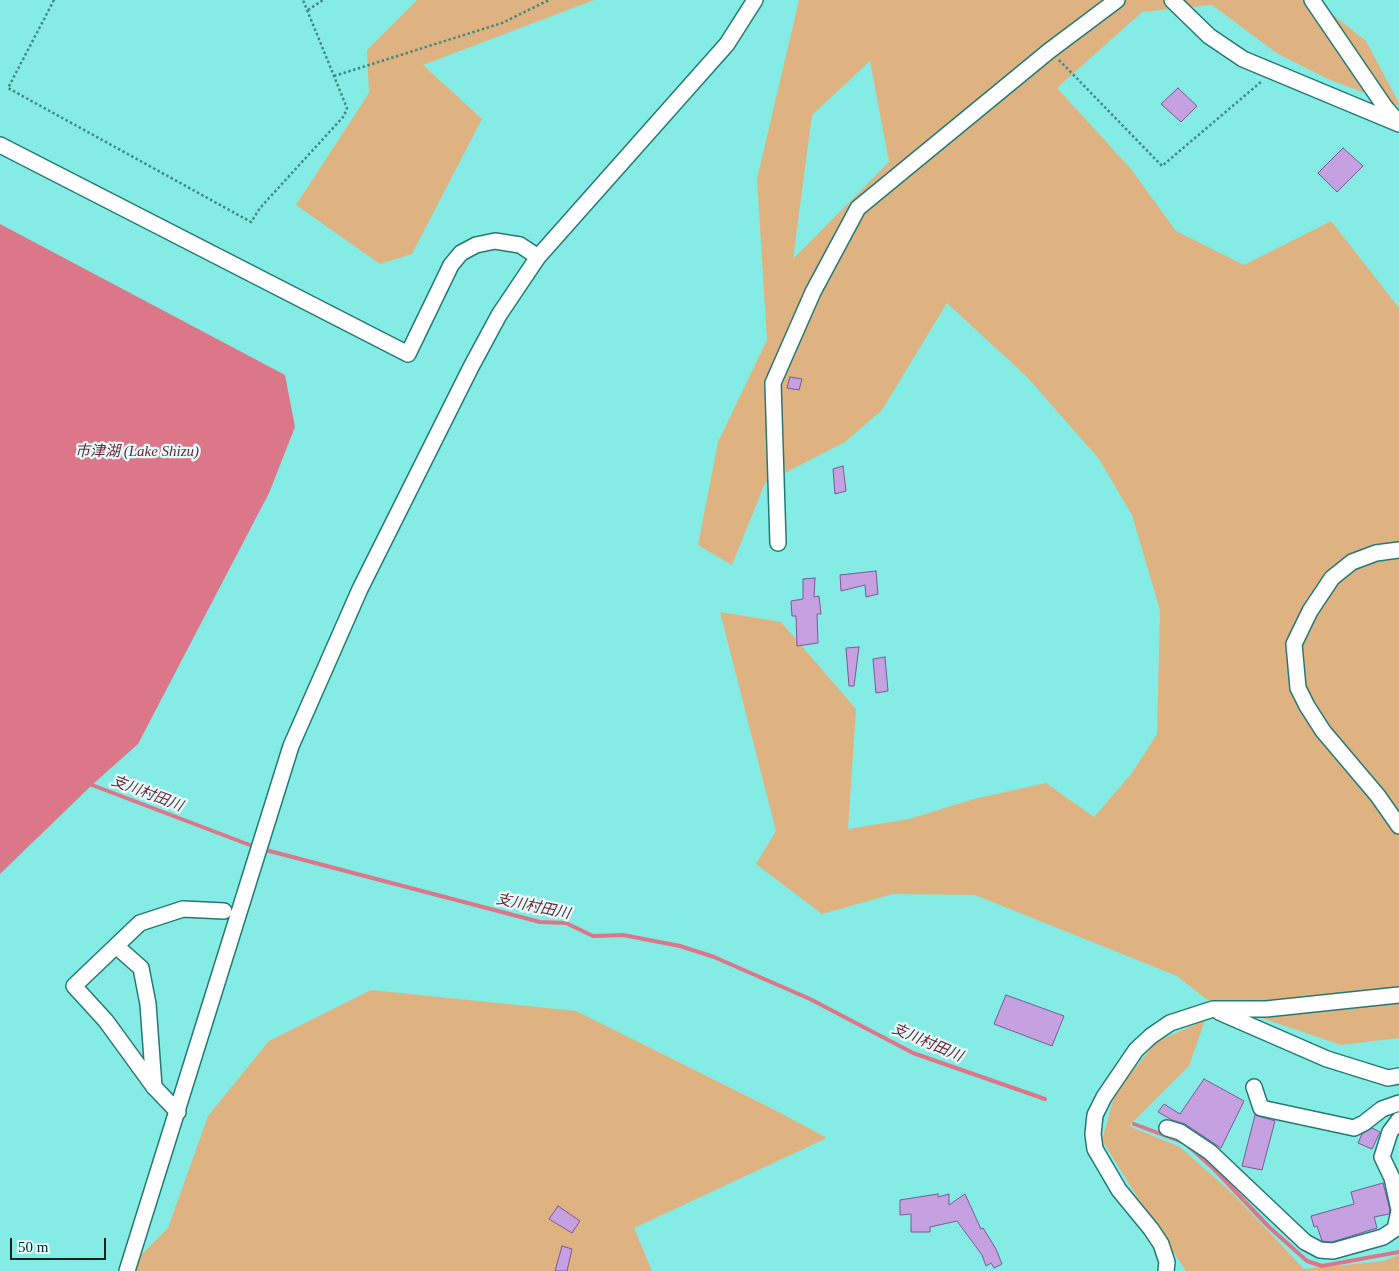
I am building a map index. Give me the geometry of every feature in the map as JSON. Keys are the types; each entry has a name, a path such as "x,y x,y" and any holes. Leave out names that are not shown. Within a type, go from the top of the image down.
{"street":[{"path":"127,1271 291,746 360,589 480,349 499,315 538,258 728,44 755,0"},
{"path":"778,543 773,382 812,292 858,208 1050,51 1117,0"},
{"path":"1172,0 1209,36 1243,59 1399,124"},
{"path":"1312,0 1385,108 1399,124"},
{"path":"0,145 408,354 451,265 461,253 476,245 495,241 520,245 538,258"},
{"path":"1399,550 1376,552 1352,562 1332,578 1310,611 1294,644 1298,688 1307,706 1323,731 1378,796 1399,826"},
{"path":"178,1112 154,1087 106,1021 74,986 140,923 183,909 224,911"},
{"path":"116,946 141,968 148,1004 154,1087"},
{"path":"1166,1271 1167,1262 1161,1244 1119,1190 1095,1149 1093,1134 1095,1115 1104,1097 1136,1050 1151,1036 1170,1024 1212,1009 1266,1009 1399,995"},
{"path":"1212,1009 1327,1059 1388,1078 1399,1076"},
{"path":"1254,1087 1261,1108 1354,1128 1382,1110 1399,1103"},
{"path":"1167,1128 1180,1132 1210,1152 1305,1242 1320,1250 1333,1251 1383,1237 1395,1229 1399,1210 1392,1178 1382,1157 1390,1132 1399,1120"}],"path":[{"path":"54,0 8,88 251,222 260,208 344,116 347,108 303,0"},
{"path":"308,10 323,0"},
{"path":"334,76 502,23 549,0"},
{"path":"1050,51 1162,166 1273,72"}],"shaded area":[{"path":"417,0 594,0 423,65 482,119 412,254 380,264 296,205 369,93 367,50"},
{"path":"799,0 1314,0 1366,41 1399,106 1328,79 1278,54 1212,5 1142,12 1057,88 1131,169 1176,231 1244,265 1331,221 1399,308 1399,1038 1341,1045 1206,999 1177,976 975,895 893,894 822,914 756,864 776,831 720,612 781,622 856,709 848,829 909,819 974,799 1046,783 1094,817 1132,773 1157,734 1160,610 1132,515 1099,459 1027,377 947,303 882,410 845,442 765,483 732,565 698,545 718,442 767,340 757,179","holes":["870,61 889,162 793,259 812,115"]},
{"path":"371,990 576,1011 827,1138 634,1228 652,1271 125,1271 168,1228 208,1116 269,1041"},
{"path":"1205,1020 1189,1066 1129,1126 1180,1147 1234,1195 1304,1269 1383,1261 1399,1255 1399,1271 1186,1271 1102,1140 1115,1093 1156,1042"}],"water":[{"name":"市津湖 (Lake Shizu)","path":"0,224 285,375 295,427 269,493 138,744 92,785 0,874"}],"building":[{"path":"1178,88 1197,106 1181,122 1161,104"},
{"path":"1343,148 1363,166 1337,192 1318,173"},
{"path":"790,377 802,379 799,390 787,388"},
{"path":"843,466 846,491 835,494 833,469"},
{"path":"876,571 878,594 866,597 865,585 841,591 840,575"},
{"path":"815,578 814,597 819,596 821,614 817,614 818,643 797,646 796,616 792,616 791,601 803,599 803,579"},
{"path":"859,647 854,686 849,686 846,648"},
{"path":"885,657 888,691 876,693 873,659"},
{"path":"1006,995 1064,1016 1052,1046 994,1024"},
{"path":"1204,1079 1244,1101 1221,1148 1185,1124 1172,1120 1158,1112 1164,1104 1180,1114"},
{"path":"1255,1115 1275,1121 1262,1170 1242,1166"},
{"path":"1372,1128 1380,1132 1372,1149 1358,1143 1362,1134"},
{"path":"1383,1183 1390,1210 1389,1214 1374,1217 1377,1228 1332,1242 1322,1241 1317,1226 1314,1227 1311,1216 1354,1204 1351,1192"},
{"path":"938,1194 938,1197 949,1194 949,1205 965,1194 981,1229 983,1228 996,1249 1002,1264 994,1268 991,1263 986,1266 982,1255 957,1221 930,1227 930,1232 911,1232 911,1214 900,1215 900,1200"},
{"path":"558,1206 580,1221 572,1233 549,1219"},
{"path":"562,1246 572,1249 567,1271 555,1271"}],"waterway":[{"name":"支川村田川","path":"92,785 255,847"},
{"name":"支川村田川","path":"262,849 540,922 566,923 593,936 623,935 680,946 714,957 810,999 913,1053 1045,1099"},
{"name":"支川村田川","path":"1134,1124 1185,1143 1214,1169 1269,1227 1307,1261 1322,1266 1399,1252"}]}
